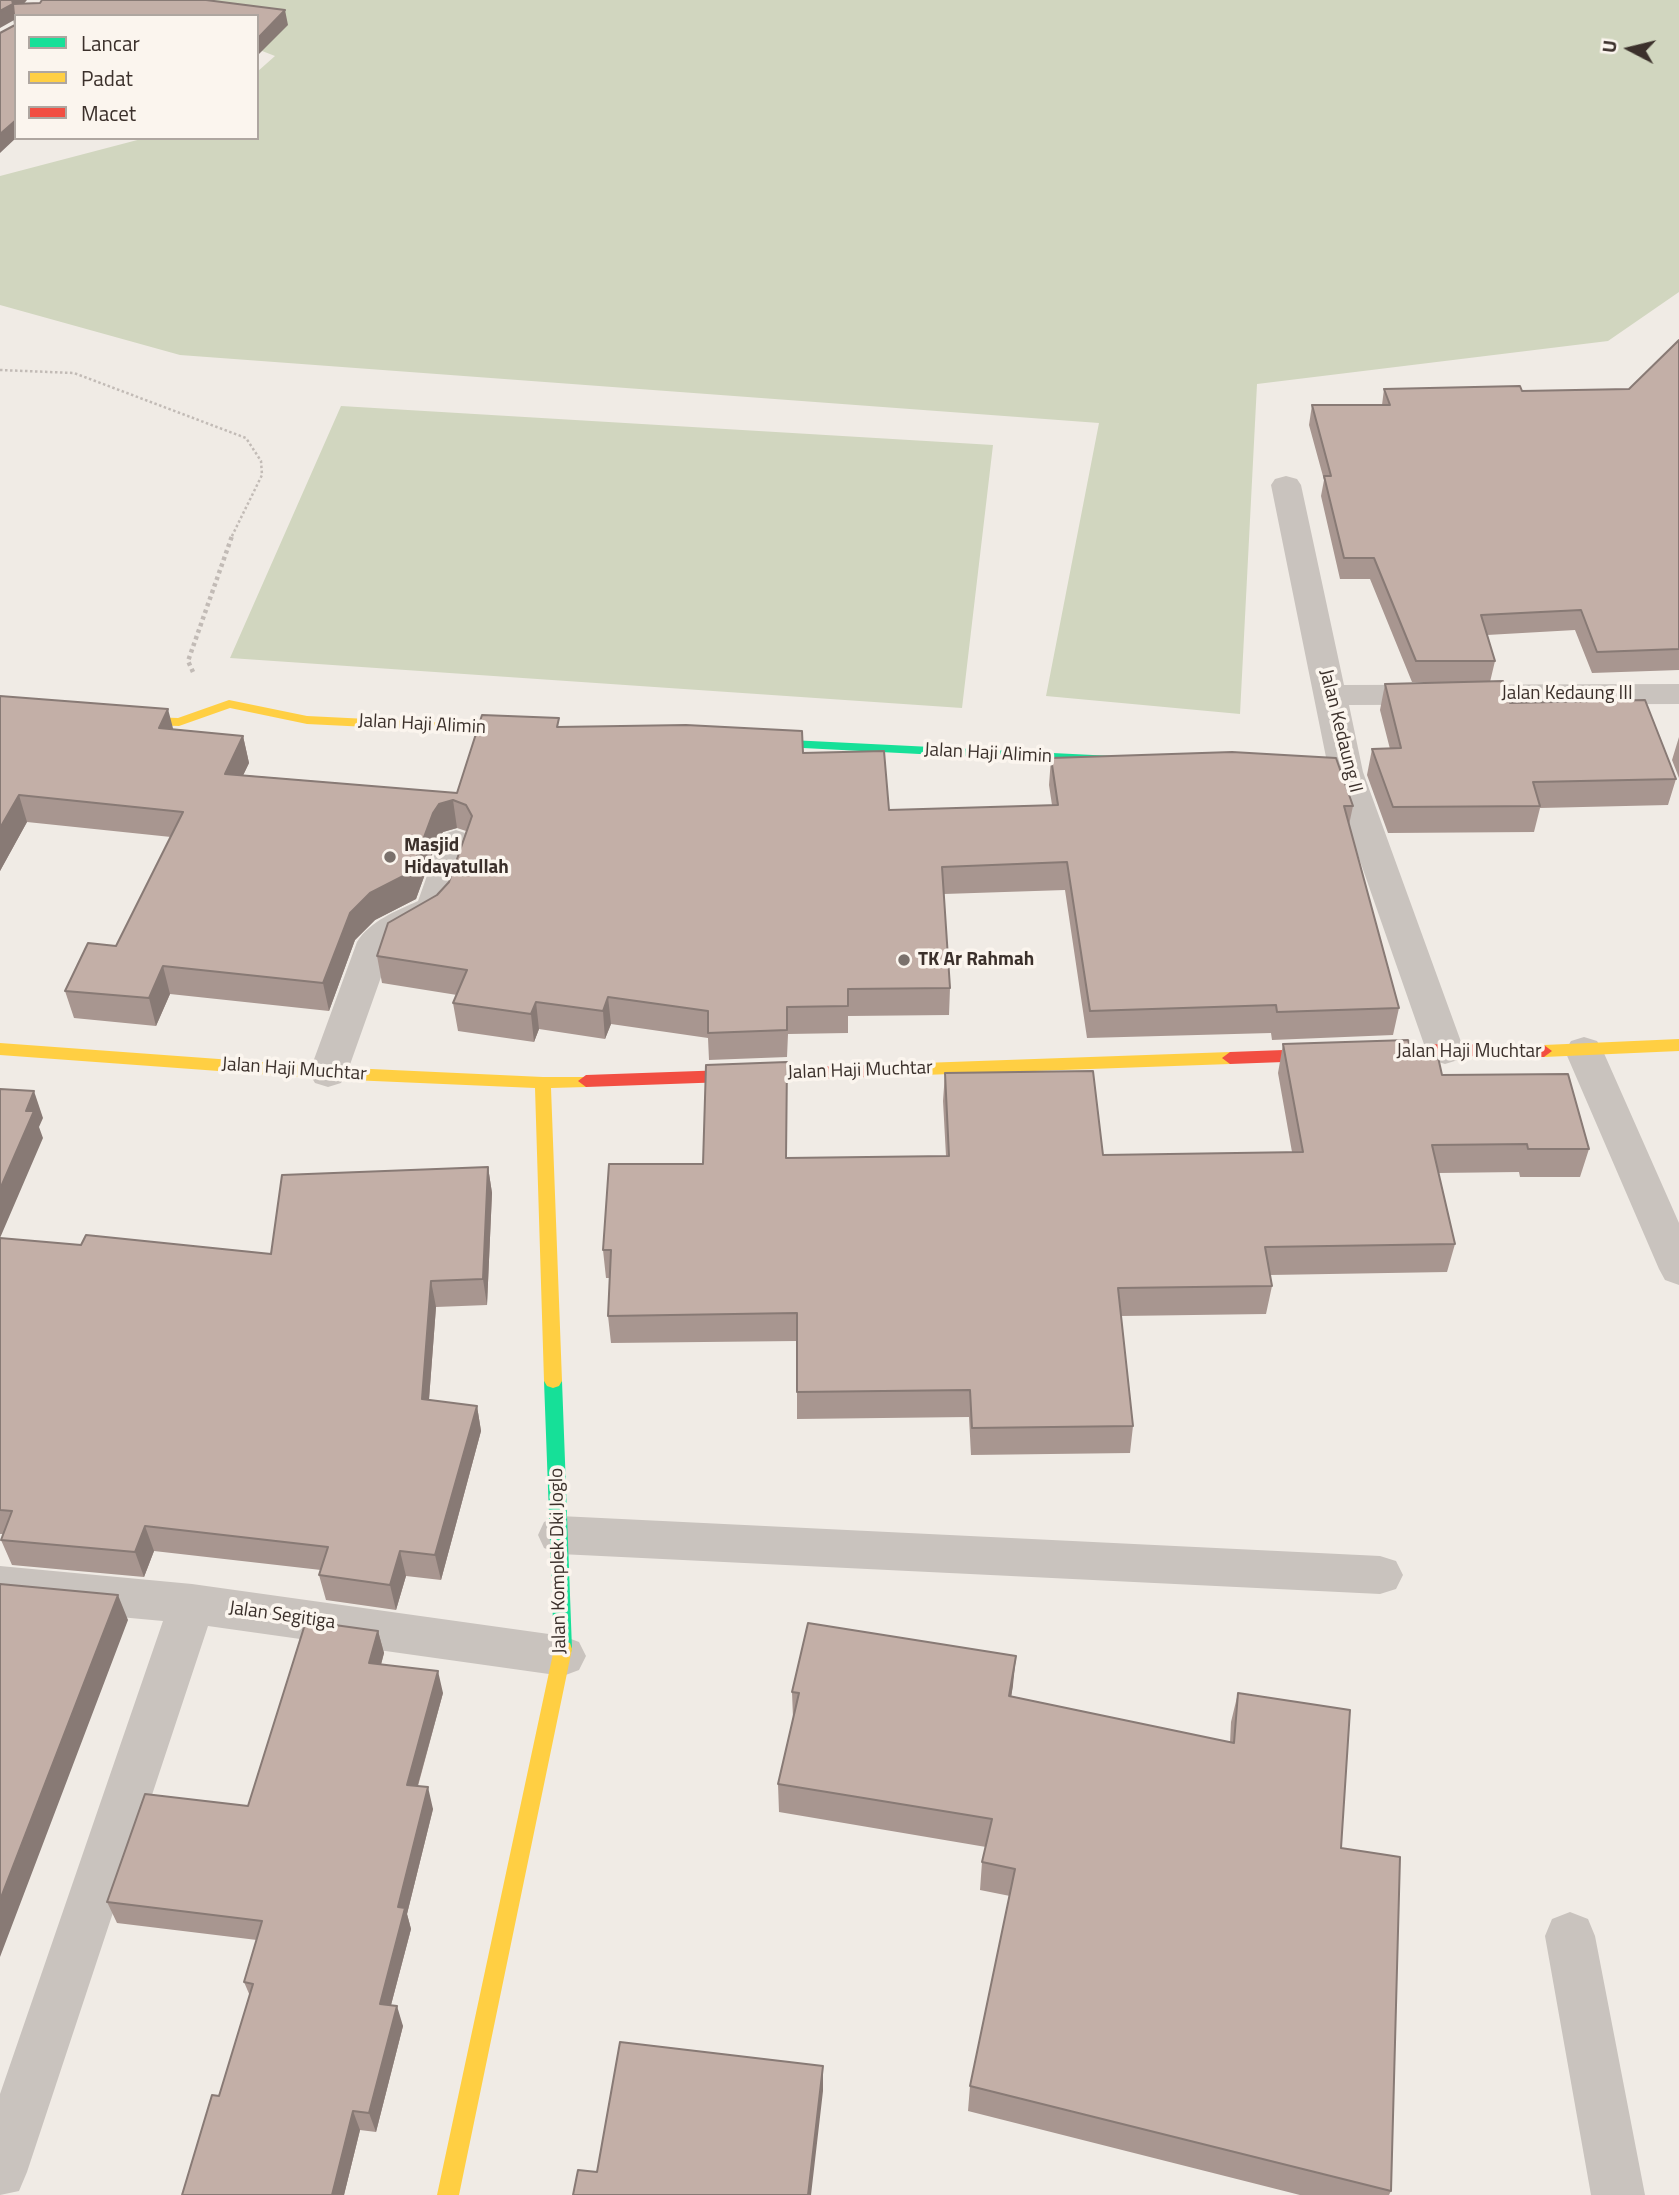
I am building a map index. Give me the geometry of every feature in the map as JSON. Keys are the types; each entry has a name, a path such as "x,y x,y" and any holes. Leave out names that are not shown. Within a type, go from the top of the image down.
{"street":[{"name":"Jalan Kedaung II","path":"1286,485 1329,695 1339,771 1446,1050"},
{"name":"Jalan Kedaung III","path":"1329,695 1679,694"},
{"path":"106,719 179,722 229,704"},
{"name":"Jalan Haji Alimin","path":"229,704 307,720 543,732"},
{"name":"Jalan Haji Alimin","path":"737,741 1125,761"},
{"path":"328,1073 375,942 395,927 433,908 456,842"},
{"name":"Jalan Haji Muchtar","path":"0,1049 328,1073 543,1083 1446,1050 1584,1051 1679,1045"},
{"path":"1584,1051 1679,1269"},
{"name":"Jalan Komplek Dki Joglo","path":"448,2195 563,1656 543,1083"},
{"path":"560,1535 1380,1575"},
{"name":"Jalan Segitiga","path":"0,1586 192,1604 563,1656"},
{"path":"0,2172 192,1604"},
{"path":"1570,1936 1618,2195"}],"path":[{"path":"0,370 74,373 246,438 261,461 262,475 236,525 188,661 199,686 229,704"}],"green space":[{"path":"136,0 1679,0 1679,292 1608,341 1257,384 1240,714 1046,696 1099,423 180,355 0,305 0,176 137,140 259,140 259,70 275,56 259,50 259,14"},
{"path":"341,406 993,445 962,708 230,658"}],"building":[{"path":"0,0 12,0 13,4 0,11"},
{"path":"42,0 206,0 285,10 259,37 259,14 14,14 13,4 40,3"},
{"path":"14,26 14,122 0,134 0,33"},
{"path":"1679,340 1679,649 1597,652 1581,610 1481,615 1495,661 1416,661 1374,558 1344,558 1324,476 1331,476 1312,405 1390,405 1384,389 1520,386 1522,391 1629,389"},
{"path":"1503,681 1510,703 1645,700 1676,779 1533,782 1540,806 1393,807 1372,749 1401,748 1385,684"},
{"path":"0,696 168,709 159,728 243,736 225,774 457,793 482,715 559,718 557,727 686,725 802,731 803,753 884,751 889,810 1058,805 1051,758 1232,752 1336,758 1353,806 1344,806 1399,1008 1277,1012 1276,1005 1090,1011 1067,862 942,867 950,988 848,989 848,1006 787,1007 787,1030 708,1033 708,1011 608,997 603,1011 536,1002 531,1014 453,1003 467,970 377,956 388,923 437,895 449,882 472,816 466,805 453,800 439,804 433,813 411,872 370,893 350,913 323,983 163,966 149,998 65,991 88,943 116,946 183,812 19,795 0,828"},
{"path":"1408,1040 1413,1057 1438,1057 1442,1075 1568,1074 1589,1149 1528,1149 1527,1144 1432,1145 1455,1244 1265,1247 1272,1286 1118,1288 1133,1426 972,1428 970,1390 797,1392 797,1313 608,1316 611,1250 603,1250 609,1164 703,1164 706,1065 787,1062 786,1158 949,1156 945,1073 1093,1071 1103,1155 1303,1152 1283,1044"},
{"path":"0,1089 34,1091 26,1111 34,1111 0,1189"},
{"path":"488,1167 483,1279 431,1281 422,1399 477,1406 435,1555 400,1551 390,1585 319,1575 328,1547 145,1526 135,1552 1,1540 12,1511 0,1510 0,1238 81,1245 86,1235 271,1254 282,1175"},
{"path":"0,1584 118,1595 0,1900"},
{"path":"306,1621 378,1631 369,1663 438,1671 407,1785 428,1787 398,1907 405,1908 380,2004 397,2006 369,2113 353,2111 332,2195 182,2195 212,2095 219,2096 253,1984 244,1982 262,1921 107,1902 145,1794 248,1806"},
{"path":"808,1623 1016,1656 1009,1696 1234,1743 1238,1693 1350,1710 1341,1848 1400,1857 1391,2191 970,2086 1015,1869 982,1862 992,1819 778,1784 799,1693 792,1692"},
{"path":"620,2042 823,2066 808,2195 573,2195 578,2170 597,2172"}],"traffic: fast":[{"path":"750,742 1113,760"},
{"path":"553,1381 563,1649"}],"traffic: slow":[{"path":"119,720 179,722 229,704 307,720 530,731"},
{"path":"1544,1051 1679,1045"},
{"path":"0,1049 328,1073 543,1083 586,1081"},
{"path":"867,1071 1230,1058"},
{"path":"543,1083 553,1381"},
{"path":"448,2195 563,1649"}],"traffic: jam":[{"path":"1230,1058 1445,1050 1544,1051"},
{"path":"586,1081 867,1071"}],"place":[{"name":"Masjid Hidayatullah","path":"390,857"},
{"name":"TK Ar Rahmah","path":"904,960"}]}
